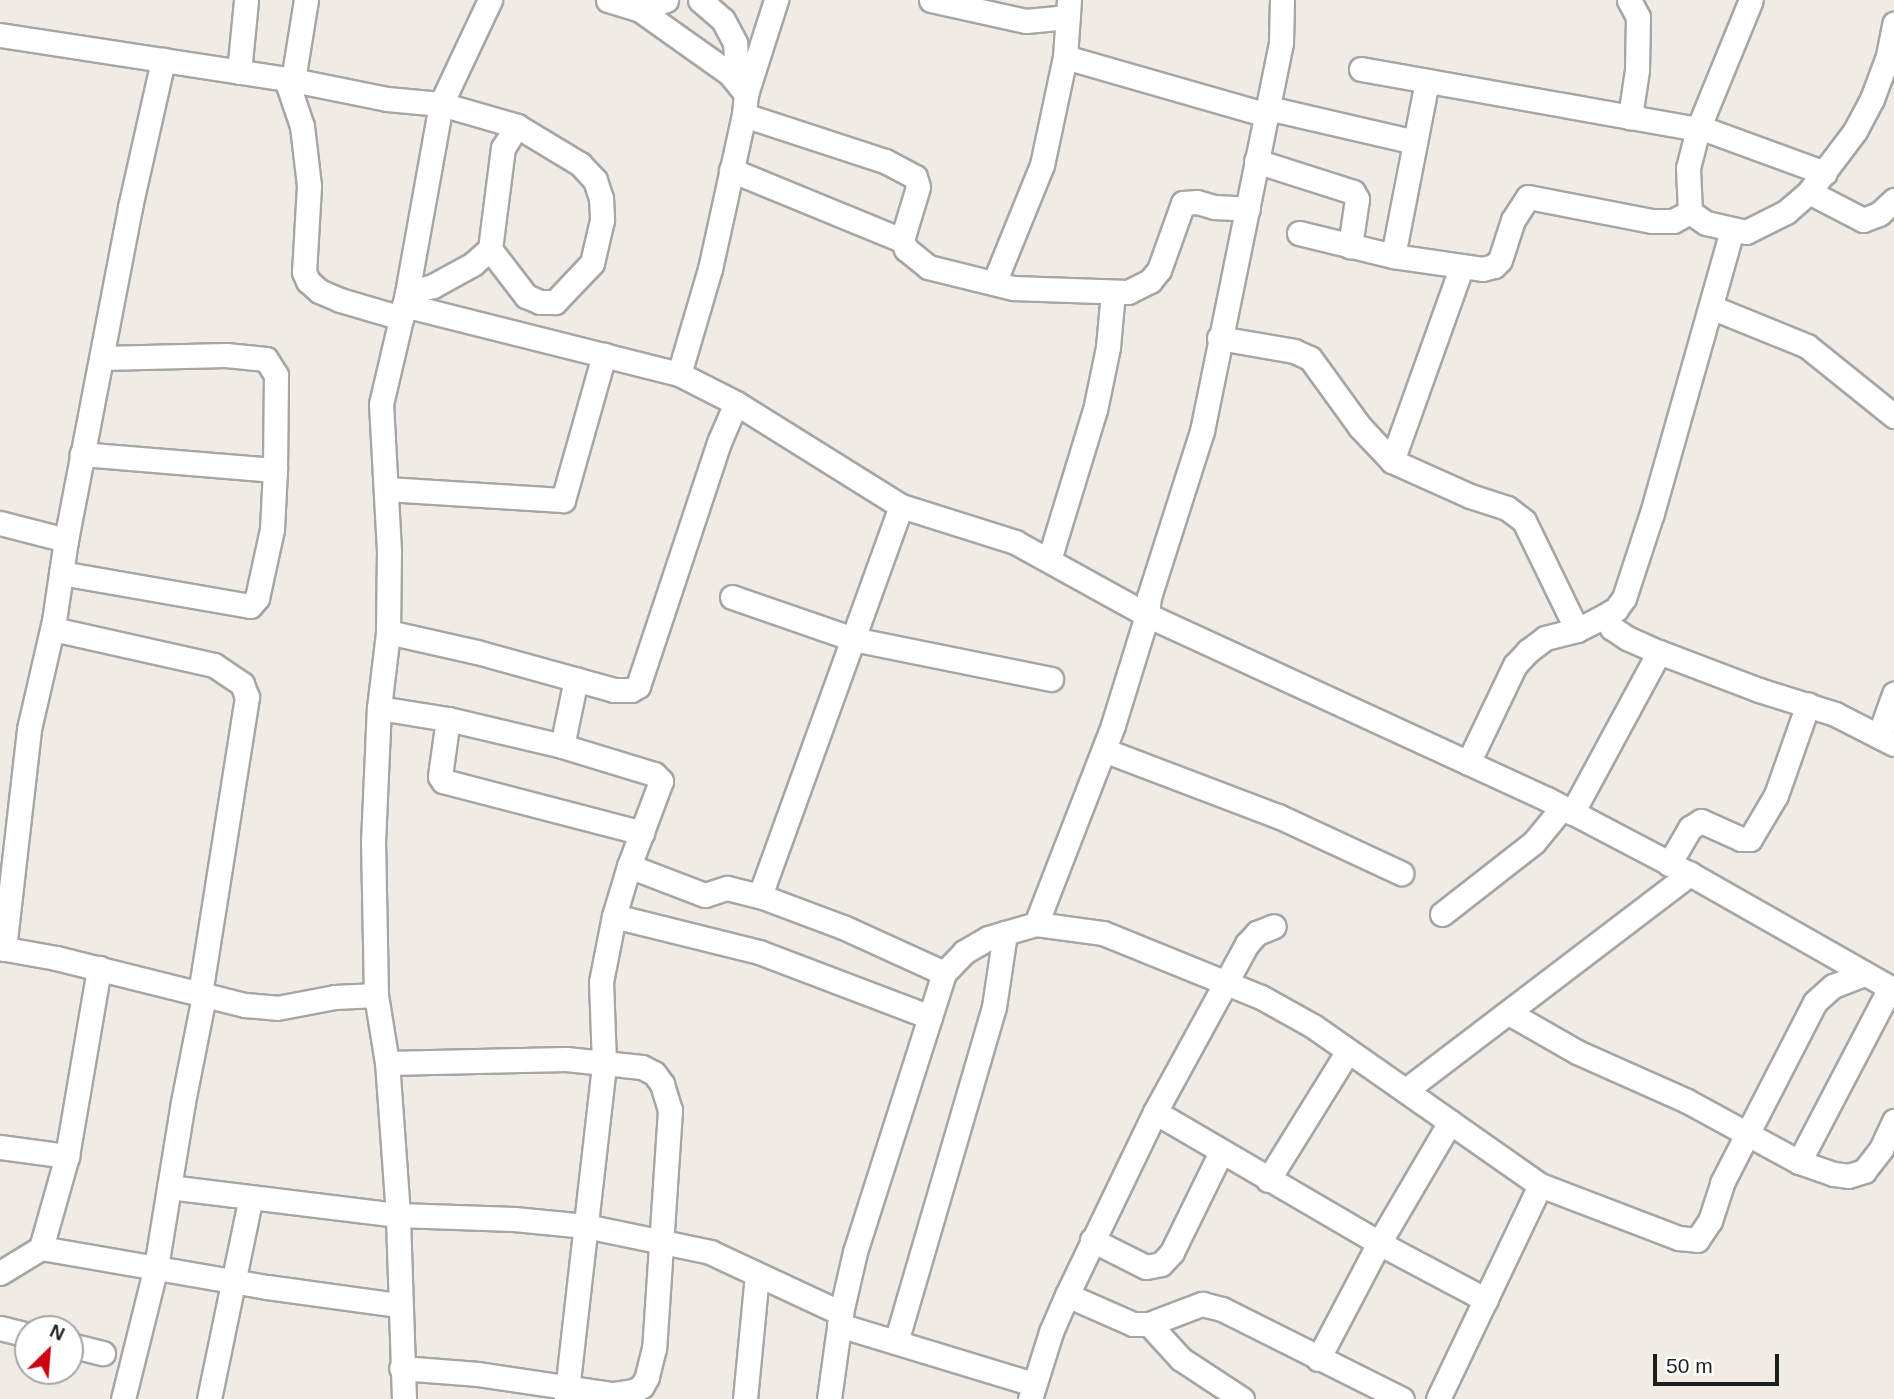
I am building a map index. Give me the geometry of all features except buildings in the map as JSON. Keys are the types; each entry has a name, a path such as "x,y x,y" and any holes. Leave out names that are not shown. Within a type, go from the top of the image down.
{"street":[{"path":"239,72 246,0"},
{"path":"306,0 289,79 302,125 309,186 304,263 308,281 319,291 340,300 404,305 679,374 736,403 901,506 1015,542 1147,615 1567,811 1690,874 1892,989 1800,1162"},
{"path":"608,0 640,10 730,74 745,104 885,161 915,177 918,187 902,240 906,249 928,267 1013,288 1112,292 1139,288 1159,270 1183,203 1198,202 1248,209"},
{"path":"640,10 666,0"},
{"path":"700,0 723,20 734,43 736,59 730,74"},
{"path":"679,374 710,269 745,104 776,0"},
{"path":"931,0 956,3 1026,20 1068,8 1065,57 1042,165 994,283"},
{"path":"1036,924 1104,750 1202,431 1280,43 1282,0"},
{"path":"1629,0 1638,17 1637,70 1630,117"},
{"path":"1690,212 1688,168 1698,128 1751,0"},
{"path":"404,1399 398,1215 387,1062 376,995 373,843 379,708 388,632 386,489 381,404 404,305 442,104 494,2"},
{"path":"1690,212 1706,223 1746,232 1786,212 1809,192 1825,173 1872,99 1888,56 1894,24"},
{"path":"0,35 289,79 387,100 442,104 517,126 580,164 595,180 601,198 602,220 592,263 555,302 540,302 526,296 490,250"},
{"path":"1065,57 1267,111 1415,142"},
{"path":"163,60 130,206 82,454 53,629 29,729 2,949 99,968 202,995 277,1008 335,998 376,995"},
{"path":"1361,69 1698,128 1825,173"},
{"path":"1393,256 1427,81"},
{"path":"404,305 473,264 490,250 503,148 517,126"},
{"path":"1256,161 1353,192 1357,200 1350,246"},
{"path":"731,170 902,240"},
{"path":"1809,192 1863,220 1879,214 1894,200"},
{"path":"1299,233 1393,256 1482,269 1494,266 1503,252 1521,205 1528,197 1652,221 1673,221 1690,212"},
{"path":"1468,763 1515,664 1545,638 1577,630 1616,609 1629,584 1732,231"},
{"path":"1392,461 1462,266"},
{"path":"1049,560 1095,410 1108,347 1112,292"},
{"path":"1711,307 1807,346 1894,416"},
{"path":"1219,338 1294,351 1310,358 1360,428 1392,461 1470,496 1507,508 1524,521 1577,630"},
{"path":"61,573 250,606 257,598 272,529 276,375 267,359 236,355 102,359"},
{"path":"386,489 524,497 551,502 563,500 604,355"},
{"path":"388,632 614,690 638,686 720,440 736,403"},
{"path":"82,454 275,470"},
{"path":"760,896 901,506"},
{"path":"0,523 66,540"},
{"path":"732,597 853,639 1051,679"},
{"path":"1605,616 1612,628 1627,638 1759,690 1808,704 1887,740 1894,694"},
{"path":"53,629 214,665 242,684 247,697 202,995 156,1268 123,1399"},
{"path":"1442,914 1534,842 1567,811 1659,652"},
{"path":"562,746 576,679"},
{"path":"1669,864 1690,828 1701,821 1741,839 1750,839 1776,795 1808,704"},
{"path":"379,708 448,719 562,746 659,776 659,788 629,866 614,916 601,982 604,1063 567,1393"},
{"path":"448,719 440,776 443,781 642,833"},
{"path":"1104,750 1278,816 1401,873"},
{"path":"629,866 705,895 727,888 760,896 843,927 944,973"},
{"path":"1406,1090 1690,874"},
{"path":"614,916 759,952 930,1017"},
{"path":"829,1399 840,1319 855,1252 944,973 964,952 1006,933 1036,924 1103,933 1261,998 1348,1051 1540,1185 1679,1238 1697,1240 1710,1221 1722,1183 1815,1002 1833,986 1865,974"},
{"path":"169,1187 398,1215 514,1219 586,1226 710,1252 840,1319 1032,1391 1067,1295 1091,1240 1155,1112 1227,985 1247,943 1257,933 1273,926"},
{"path":"896,1342 994,1007 1006,933"},
{"path":"41,1248 66,1156 99,968"},
{"path":"1509,1013 1577,1052 1638,1077 1800,1162 1834,1174 1848,1176 1864,1171 1881,1149 1894,1121"},
{"path":"1268,1180 1348,1051"},
{"path":"387,1062 566,1059 642,1067 654,1073 667,1096 670,1110 654,1348 642,1386 634,1391 612,1394 567,1393 478,1374 401,1368"},
{"path":"1155,1112 1268,1180 1486,1300"},
{"path":"1318,1360 1379,1243 1450,1122"},
{"path":"0,1148 66,1156"},
{"path":"1091,1240 1146,1268 1161,1264 1172,1252 1221,1152"},
{"path":"1438,1399 1540,1185"},
{"path":"215,1398 251,1197"},
{"path":"0,1273 41,1248 399,1305"},
{"path":"745,1399 757,1275"},
{"path":"1067,1295 1133,1324 1149,1324 1202,1304 1246,1319 1318,1360 1402,1399"},
{"path":"1149,1324 1181,1359 1242,1399"},
{"path":"84,1348 103,1353"}]}
